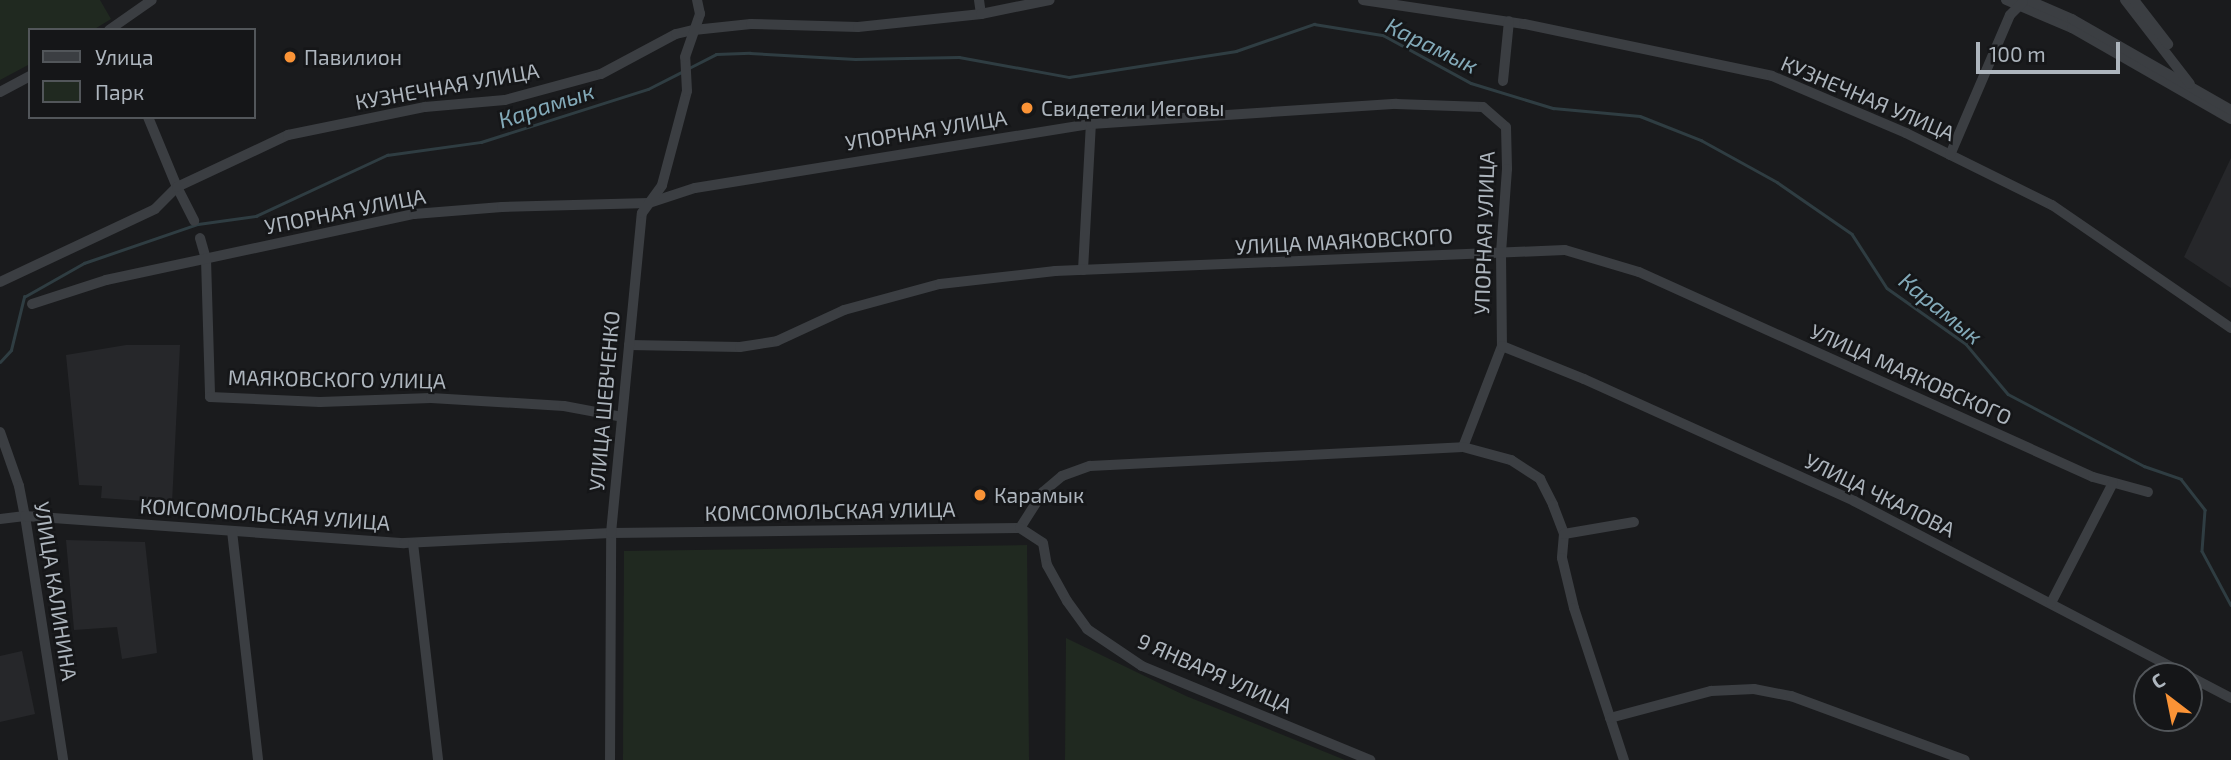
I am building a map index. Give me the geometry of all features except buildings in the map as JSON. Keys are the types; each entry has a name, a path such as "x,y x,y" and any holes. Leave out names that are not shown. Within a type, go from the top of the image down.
{"street":[{"path":"112,28 152,0"},
{"path":"694,30 699,14 697,0"},
{"path":"979,0 981,13"},
{"name":"КУЗНЕЧНАЯ УЛИЦА","path":"0,282 155,209 177,187 288,135 425,107 505,100 601,74 676,34 694,30 751,24 858,27 981,13 1050,0"},
{"name":"КУЗНЕЧНАЯ УЛИЦА","path":"1363,0 1509,21 1772,76 1950,155 2052,205 2231,328"},
{"path":"2006,0 2024,2 2073,19 2193,88"},
{"path":"2125,0 2193,88 2207,101 2231,110"},
{"path":"2134,0 2207,101"},
{"path":"2024,2 2207,101 2231,118"},
{"path":"1950,155 2010,15 2024,2"},
{"path":"1503,81 1509,21"},
{"name":"УЛИЦА ШЕВЧЕНКО","path":"610,760 611,533 642,213 662,186 687,91 685,57 694,30"},
{"path":"0,92 28,77"},
{"name":"УПОРНАЯ УЛИЦА","path":"32,304 106,280 414,214 502,207 649,203 695,188 1091,124 1396,104 1483,107 1506,127 1507,169 1501,253 1502,346 1463,447"},
{"path":"149,119 194,221"},
{"path":"1083,270 1091,124"},
{"name":"МАЯКОВСКОГО УЛИЦА","path":"200,238 206,259 210,397 320,402 431,398 564,406 622,417"},
{"name":"УЛИЦА МАЯКОВСКОГО","path":"629,345 740,346 777,341 844,310 940,284 1083,270 1565,250 1639,272 2093,477 2148,492"},
{"name":"УЛИЦА ЧКАЛОВА","path":"1502,346 1584,379 1854,501 2231,698"},
{"name":"УЛИЦА КАЛИНИНА","path":"0,432 19,486 25,516 63,760"},
{"path":"1020,528 1043,492 1062,476 1090,466 1463,447 1511,460 1540,479 1564,534 1562,558 1574,608 1624,760"},
{"path":"2051,603 2113,483"},
{"name":"КОМСОМОЛЬСКАЯ УЛИЦА","path":"0,519 25,516 414,543 611,533 1020,528"},
{"path":"1564,534 1634,522"},
{"name":"9 ЯНВАРЯ УЛИЦА","path":"1020,528 1042,542 1047,565 1087,629 1142,666 1370,760"},
{"path":"232,531 258,760"},
{"path":"414,543 438,760"},
{"path":"1610,718 1712,691 1754,689 1791,696 1965,760"}],"shaded area":[{"path":"2231,158 2231,288 2184,257"},
{"path":"126,345 180,345 172,503 101,498 102,486 79,485 66,355"},
{"path":"66,540 145,542 157,653 122,659 117,627 74,630"},
{"path":"22,651 35,714 0,722 0,656"}],"green space":[{"path":"0,0 100,0 111,19 96,28 28,28 28,65 0,80"},
{"path":"1027,545 1029,760 623,760 624,551"},
{"path":"1066,638 1186,696 1345,760 1065,760"}],"waterway":[{"name":"Карамык","path":"689,68 716,54 750,53 855,59 959,57 1069,77 1236,51 1314,24 1383,35 1471,83 1553,108 1640,116 1701,140 1777,182 1852,234 1887,288 1966,344 2008,394 2144,466 2181,479 2205,510 2202,551 2231,605"},
{"name":"Карамык","path":"0,362 11,350 24,297 84,263 198,224 256,216 387,155 481,142 648,89 683,71"}],"place":[{"name":"Павилион","path":"290,57"},
{"name":"Свидетели Иеговы","path":"1027,108"},
{"name":"Карамык","path":"980,495"}]}
